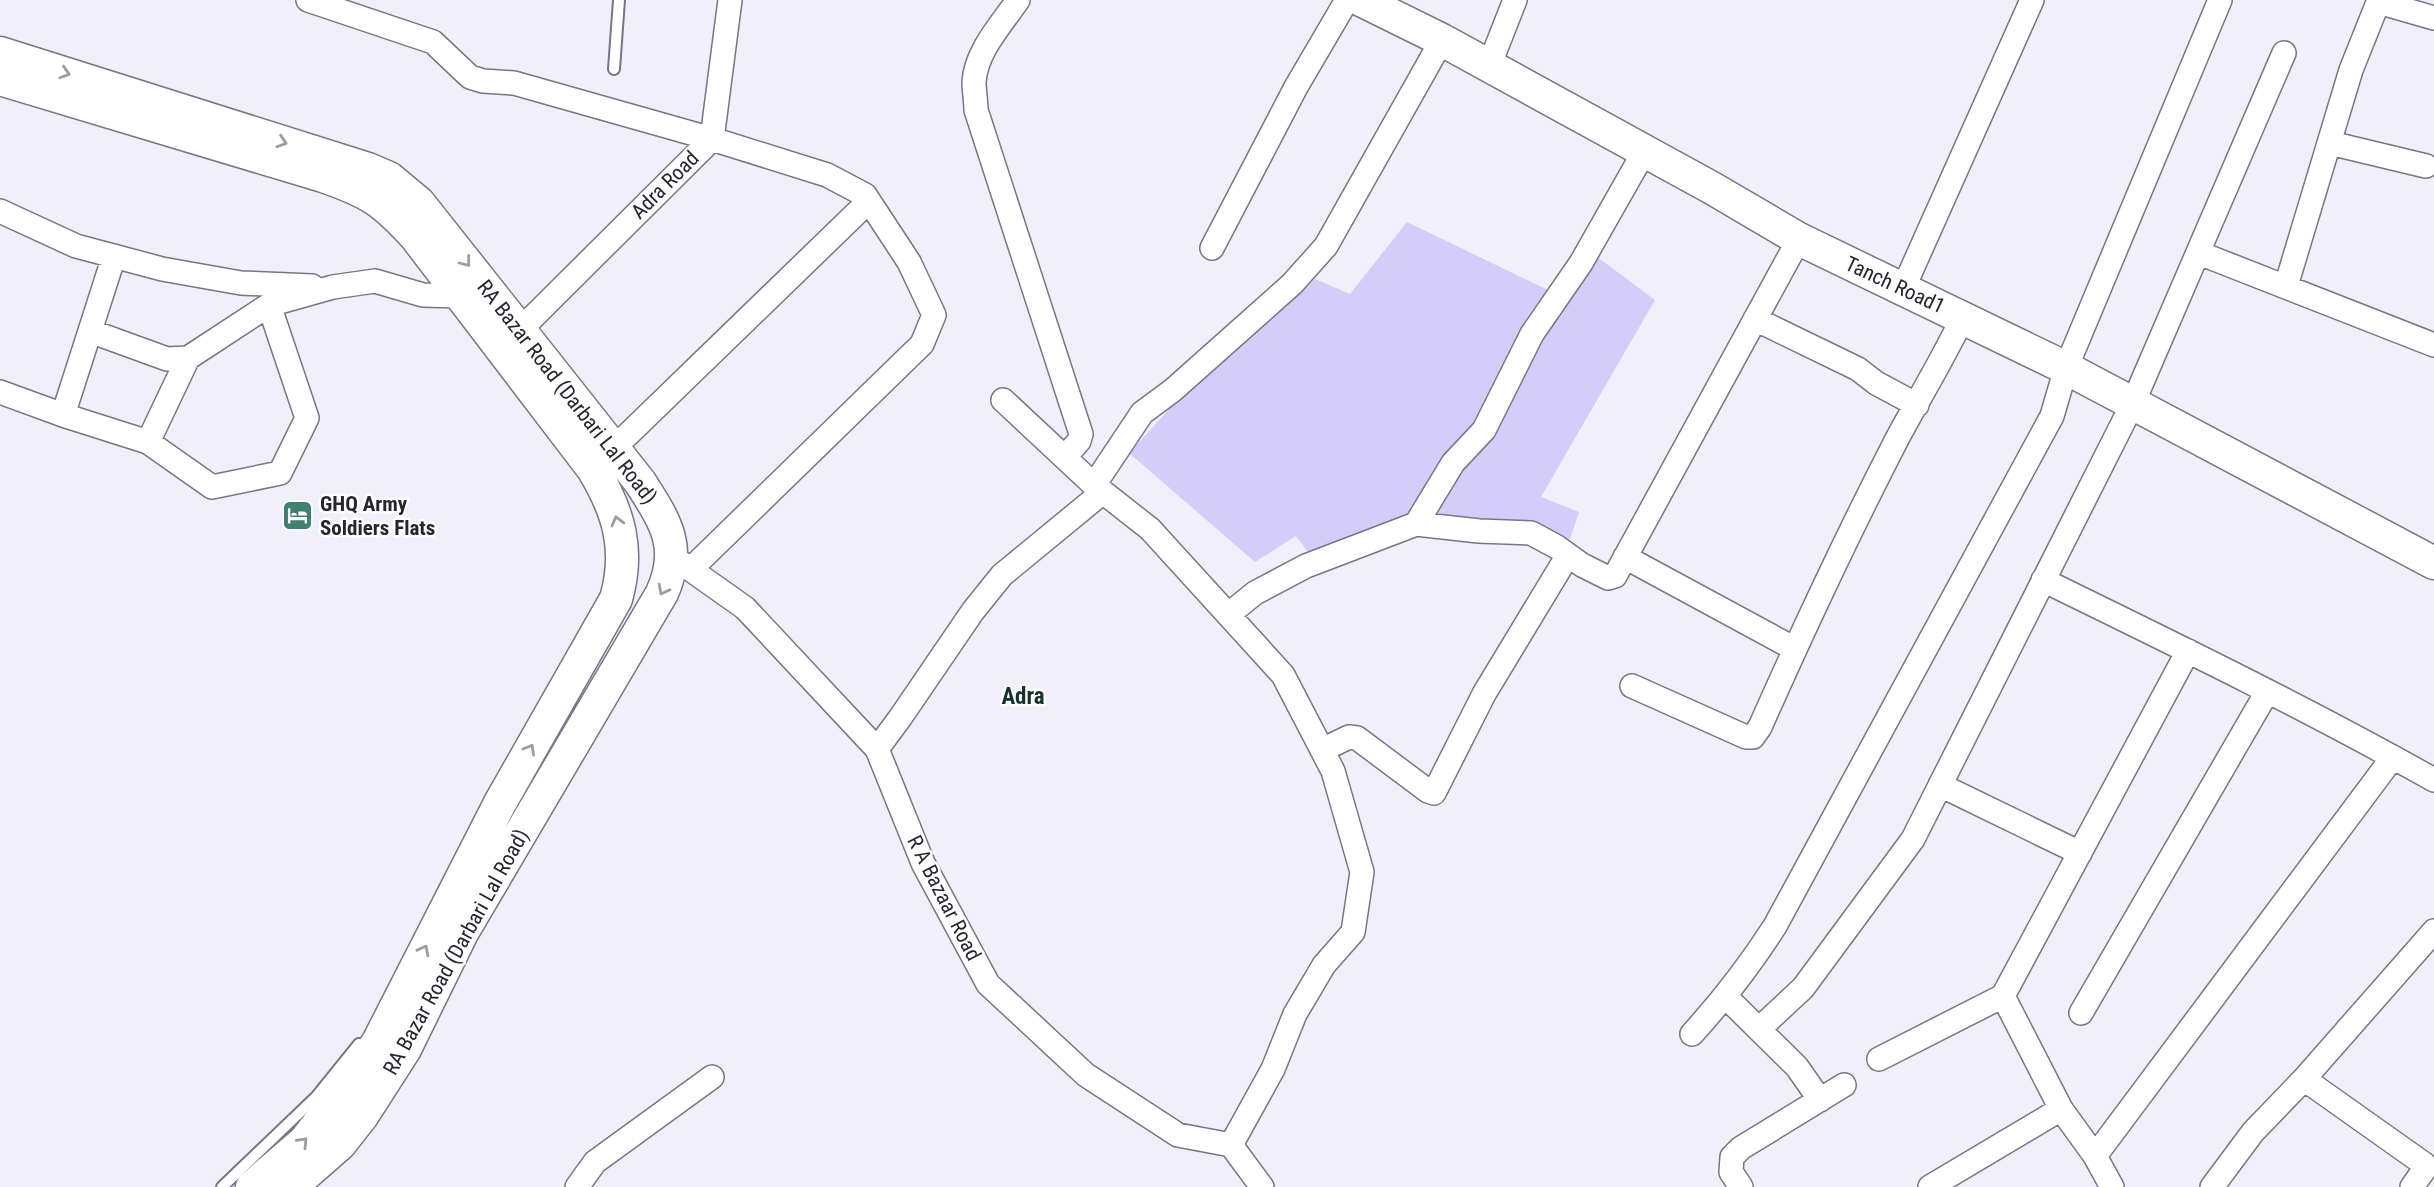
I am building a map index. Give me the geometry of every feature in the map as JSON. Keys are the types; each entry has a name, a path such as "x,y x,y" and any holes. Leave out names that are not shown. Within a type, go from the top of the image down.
{"main road":[{"name":"Tanch Road1","path":"1361,0 1442,40 1712,188 1799,239 2066,368 2434,563"},
{"name":"RA Bazar Road (Darbari Lal Road)","path":"0,53 368,169 389,178 419,203 640,482 663,518 682,563 670,575 662,593 462,933 405,1049 362,1116 340,1144 291,1187"},
{"name":"RA Bazar Road (Darbari Lal Road)","path":"0,79 310,172 362,191 388,208 461,296 593,469 608,494 618,522 623,566 616,599 500,803 379,1042 305,1141 252,1187"}],"street":[{"path":"308,0 433,42 470,77 514,83 712,139 827,175 865,195 869,201 909,262 934,315 922,344 682,563"},
{"name":"Adra Road","path":"520,330 712,139 730,0"},
{"path":"1018,0 977,64 974,83 976,110 1081,434 1079,441 1065,457"},
{"path":"1212,248 1296,88 1347,0"},
{"path":"1489,66 1515,0"},
{"path":"1903,289 2032,0"},
{"path":"1692,1034 1748,969 1782,914 2052,416 2066,368 2220,0"},
{"path":"2287,286 2351,70 2379,1 2434,18"},
{"path":"877,749 972,611 1002,575 1099,488 1142,413 1173,390 1292,284 1326,246 1442,40"},
{"path":"1759,1030 1803,988 1913,839 2133,403 2284,53"},
{"path":"2330,143 2426,166"},
{"path":"1416,524 1453,463 1484,430 1532,334 1581,263 1644,152"},
{"path":"614,448 869,201"},
{"path":"0,211 76,246 162,269 241,283 333,287"},
{"path":"1229,614 1255,593 1306,566 1416,524 1531,533 1582,565 1608,578 1615,576 1799,239"},
{"path":"2199,253 2432,337"},
{"path":"63,415 114,256"},
{"path":"148,442 188,358 269,304 333,287 375,281 423,295 461,296"},
{"path":"0,392 148,442 212,487 280,473 307,418 269,304"},
{"path":"1632,686 1746,737 1753,737 1898,438 1963,317"},
{"path":"1755,319 1858,369 1876,383 1917,405"},
{"path":"90,331 167,359 188,358"},
{"path":"1003,400 1099,488 1150,529 1229,614 1283,675 1333,771 1362,872 1353,932 1324,965 1295,1014 1273,1069 1231,1146 1262,1187"},
{"path":"1322,750 1349,737 1357,738 1434,793 1484,694 1568,555"},
{"path":"1625,558 1795,649"},
{"name":"R A Bazaar Road","path":"682,563 744,608 877,749 923,863 988,984 1086,1075 1178,1135 1231,1146"},
{"path":"2043,580 2188,651 2434,780"},
{"path":"1879,1059 2003,996 2188,651"},
{"path":"2081,1013 2267,692"},
{"path":"2095,1156 2393,757"},
{"path":"1940,785 2080,853"},
{"path":"2212,1187 2253,1132 2304,1079 2434,931"},
{"path":"2003,996 2061,1109 2095,1156 2112,1187"},
{"path":"1726,997 1797,1068 1820,1100"},
{"path":"577,1187 595,1162 712,1077"},
{"path":"2304,1079 2424,1164 2425,1171 2412,1187"},
{"path":"1741,1187 1731,1172 1732,1157 1741,1148 1844,1085"},
{"path":"1930,1187 2061,1109"}],"lane":[{"path":"614,69 619,0"},
{"path":"222,1187 317,1096 405,988"}],"shaded area":[{"path":"1407,222 1548,290 1478,427 1408,520 1311,556 1296,536 1255,562 1129,453 1186,391 1315,279 1350,294"},
{"path":"1596,256 1655,300 1541,497 1579,512 1570,539 1434,517"}],"place":[{"name":"GHQ Army Soldiers Flats","path":"297,516"}],"district":[{"name":"Adra","path":"1023,696"}]}
